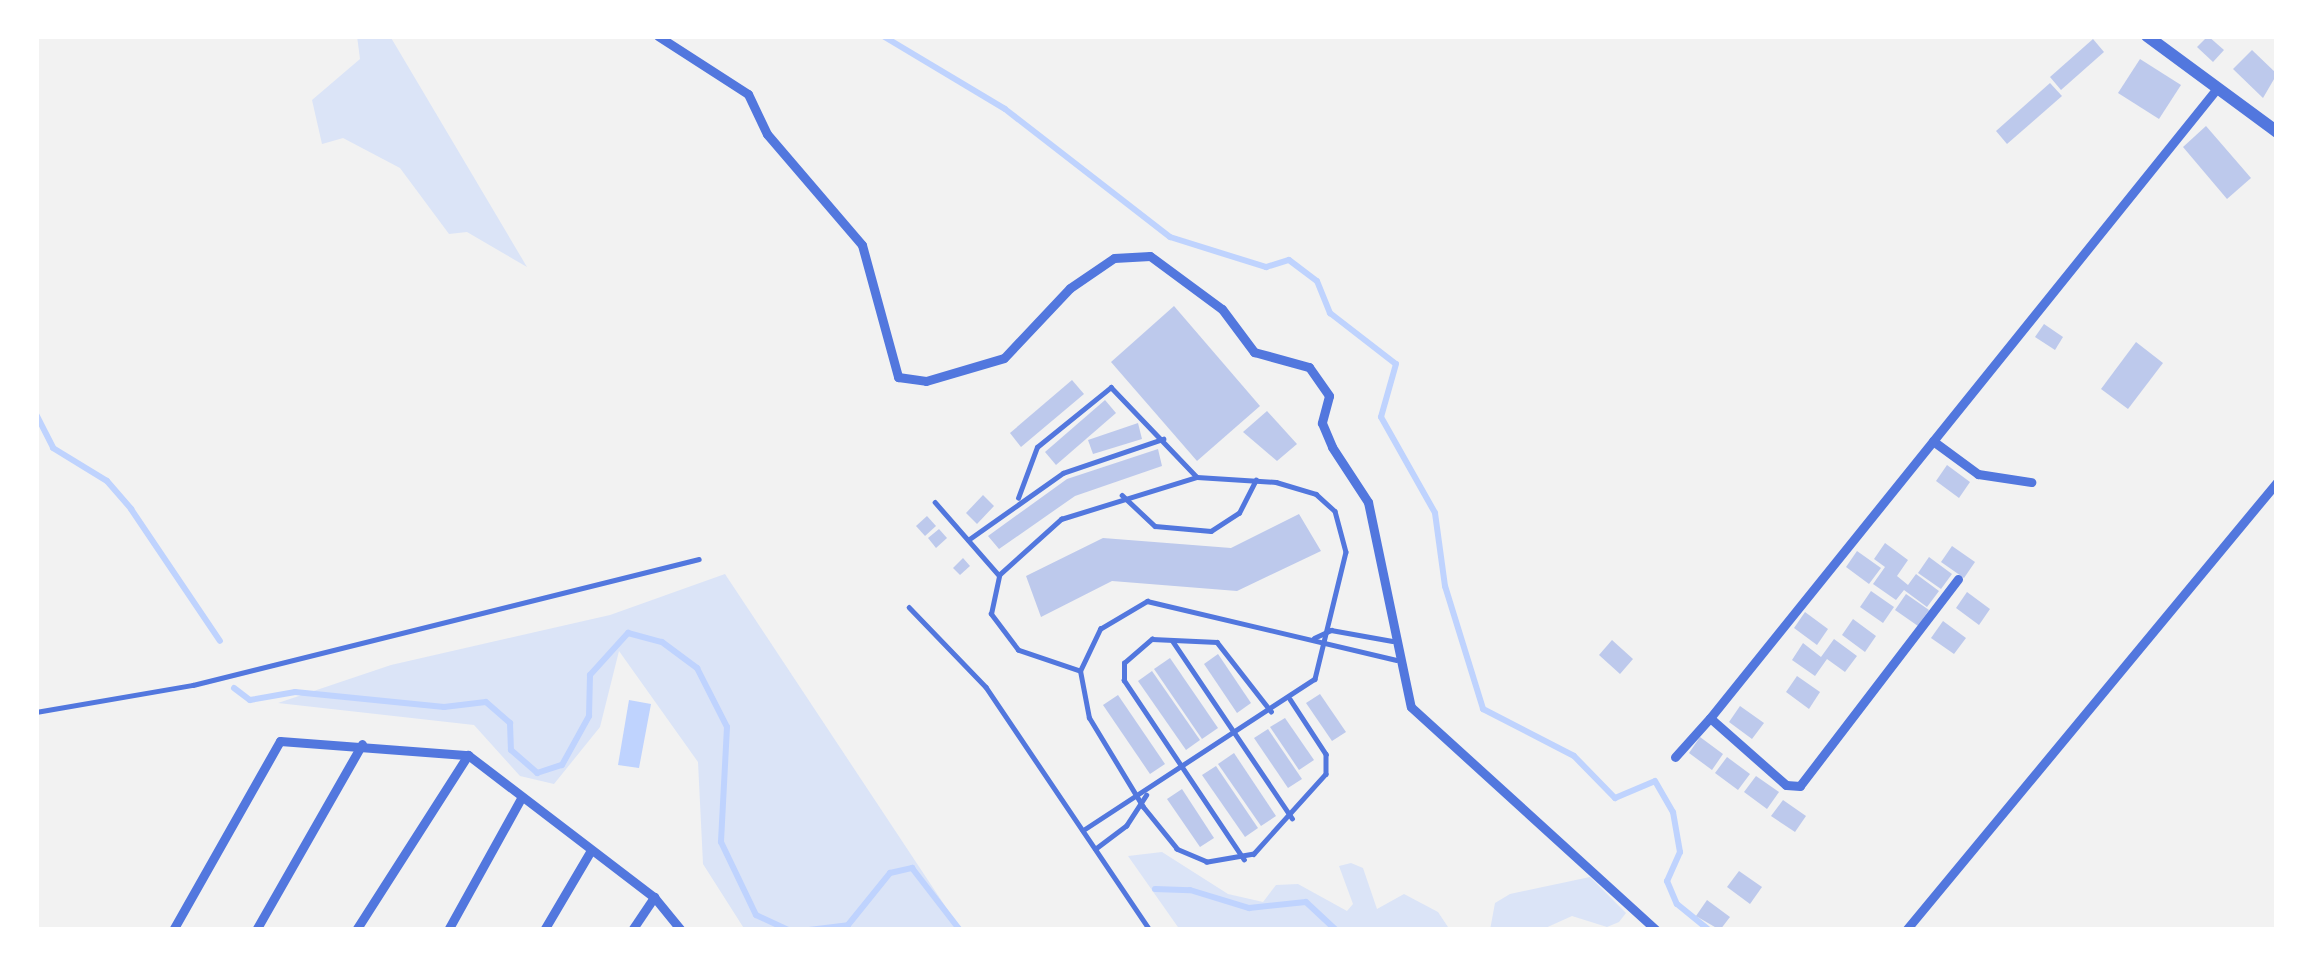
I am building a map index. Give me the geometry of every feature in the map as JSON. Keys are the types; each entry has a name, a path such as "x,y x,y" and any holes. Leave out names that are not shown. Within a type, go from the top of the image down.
{"street":[{"path":"658,36 748,94 767,134 862,245 898,376 926,382 1004,358 1070,288 1114,258 1150,256 1222,309 1254,352 1310,367 1329,396 1322,423 1332,447 1368,502 1404,694 1423,720 1656,930"},
{"path":"2147,36 2277,132"},
{"path":"1676,757 2218,87"},
{"path":"1933,441 1978,474 2031,482"},
{"path":"1906,930 2277,482"},
{"path":"1710,718 1786,785 1800,786 1958,579"},
{"path":"173,930 280,741 468,755 520,800 653,897 681,930"},
{"path":"256,930 362,744"},
{"path":"356,930 468,755"},
{"path":"448,930 520,800"},
{"path":"544,930 590,852"},
{"path":"632,930 653,897"}],"lane":[{"path":"1018,498 1037,447 1104,389 1117,387 1197,477"},
{"path":"968,540 1018,498 1096,459 1163,439"},
{"path":"1080,670 1029,657 998,629 990,603 999,574 1061,519 1122,495 1197,477 1256,480 1316,494 1340,519 1346,551 1331,631 1315,679 1146,795 1143,807 1095,849"},
{"path":"1122,495 1155,526 1211,531 1233,520 1256,480"},
{"path":"935,502 999,574"},
{"path":"36,712 193,685 699,559"},
{"path":"1290,699 1329,760 1292,818 1244,860 1192,858 1143,807 1088,718 1080,670 1100,629 1147,602 1396,660"},
{"path":"909,608 975,672 1150,930"},
{"path":"1314,638 1331,631 1392,641"},
{"path":"1172,640 1292,818"},
{"path":"1244,860 1123,672 1134,647 1172,640 1223,645 1271,711"},
{"path":"1083,831 1133,792"},
{"path":"1133,792 1146,795"}],"shaded area":[{"path":"357,36 390,36 527,267 467,232 449,234 400,168 343,138 322,144 312,100 360,59"},
{"path":"725,574 961,930 745,930 703,864 698,762 619,651 600,727 554,784 520,776 474,725 278,703 391,665 610,615"},
{"path":"1162,852 1228,894 1263,902 1276,885 1298,884 1347,911 1353,904 1339,866 1351,863 1363,868 1377,909 1404,894 1438,912 1450,930 1180,930 1128,856"},
{"path":"1590,877 1626,913 1619,922 1607,927 1572,916 1541,930 1490,930 1495,903 1510,894"}],"water":[{"path":"629,700 651,704 639,768 618,765"}],"building":[{"path":"2208,36 2224,50 2213,62 2197,47"},
{"path":"2093,39 2104,52 2061,90 2050,77"},
{"path":"2252,50 2277,74 2263,98 2233,69"},
{"path":"2140,59 2181,85 2159,119 2118,93"},
{"path":"2050,83 2062,96 2007,144 1996,131"},
{"path":"2206,126 2251,178 2227,199 2183,147"},
{"path":"1174,306 1260,406 1197,461 1111,362"},
{"path":"2044,324 2063,337 2055,350 2035,337"},
{"path":"2136,342 2163,363 2128,409 2101,389"},
{"path":"1072,380 1084,394 1021,447 1010,433"},
{"path":"1105,400 1116,413 1056,465 1045,452"},
{"path":"1267,411 1297,444 1277,461 1243,432"},
{"path":"1138,423 1142,439 1093,454 1088,440"},
{"path":"1158,449 1162,466 1075,496 999,549 988,536 1067,479"},
{"path":"1947,465 1970,482 1959,498 1936,481"},
{"path":"983,495 994,506 977,524 966,513"},
{"path":"1299,514 1321,551 1237,591 1112,581 1041,617 1026,576 1103,538 1231,548"},
{"path":"927,516 936,526 925,536 916,526"},
{"path":"939,529 947,538 936,548 928,538"},
{"path":"1885,543 1908,560 1897,576 1908,585 1916,574 1939,591 1927,607 1904,590 1896,600 1873,584 1885,567 1874,559"},
{"path":"1952,546 1975,562 1964,578 1941,562"},
{"path":"1857,551 1881,568 1869,584 1846,567"},
{"path":"1929,557 1952,574 1941,589 1918,573"},
{"path":"963,558 970,566 960,575 953,568"},
{"path":"1871,591 1894,607 1883,623 1860,607"},
{"path":"1967,592 1990,609 1979,625 1956,608"},
{"path":"1906,594 1929,610 1918,626 1895,610"},
{"path":"1805,612 1828,629 1817,645 1794,628"},
{"path":"1853,619 1876,636 1865,652 1842,635"},
{"path":"1943,621 1966,638 1954,654 1931,638"},
{"path":"1834,639 1857,656 1845,672 1827,659 1815,676 1792,660 1803,643 1821,657"},
{"path":"1612,640 1633,659 1620,674 1599,655"},
{"path":"1218,654 1251,703 1237,713 1204,664"},
{"path":"1170,658 1218,728 1202,739 1154,669"},
{"path":"1152,671 1200,740 1186,750 1138,681"},
{"path":"1797,676 1820,692 1809,709 1786,692"},
{"path":"1320,694 1346,732 1332,741 1306,703"},
{"path":"1118,695 1165,764 1150,774 1103,705"},
{"path":"1740,706 1764,723 1752,739 1729,722"},
{"path":"1285,718 1314,760 1299,770 1270,727"},
{"path":"1268,729 1302,779 1288,788 1254,738"},
{"path":"1700,737 1723,754 1712,770 1689,753"},
{"path":"1234,753 1276,816 1261,826 1218,764"},
{"path":"1727,757 1750,774 1738,790 1715,773"},
{"path":"1216,766 1258,828 1245,837 1202,775"},
{"path":"1756,776 1779,792 1767,809 1744,792"},
{"path":"1182,789 1214,838 1200,847 1167,799"},
{"path":"1783,800 1806,816 1795,832 1771,816"},
{"path":"1739,871 1762,887 1750,904 1727,887"},
{"path":"1707,900 1730,917 1720,930 1696,916"}],"waterway":[{"path":"883,36 1005,109 1170,237 1266,267 1289,260 1317,281 1330,313 1396,364 1381,417 1435,513 1445,586 1483,709 1574,756 1615,798 1655,781 1673,812 1680,852 1667,881 1677,904 1709,930"},
{"path":"36,414 53,448 107,481 131,509 220,641"},
{"path":"234,688 250,700 295,692 444,707 486,702 510,723 511,750 537,773 562,765 589,716 590,675 628,633 662,642 697,668 727,727 721,842 756,915 788,930"},
{"path":"809,930 848,925 890,873 912,868 960,930"},
{"path":"1155,889 1190,890 1249,908 1306,902 1336,930"}]}
